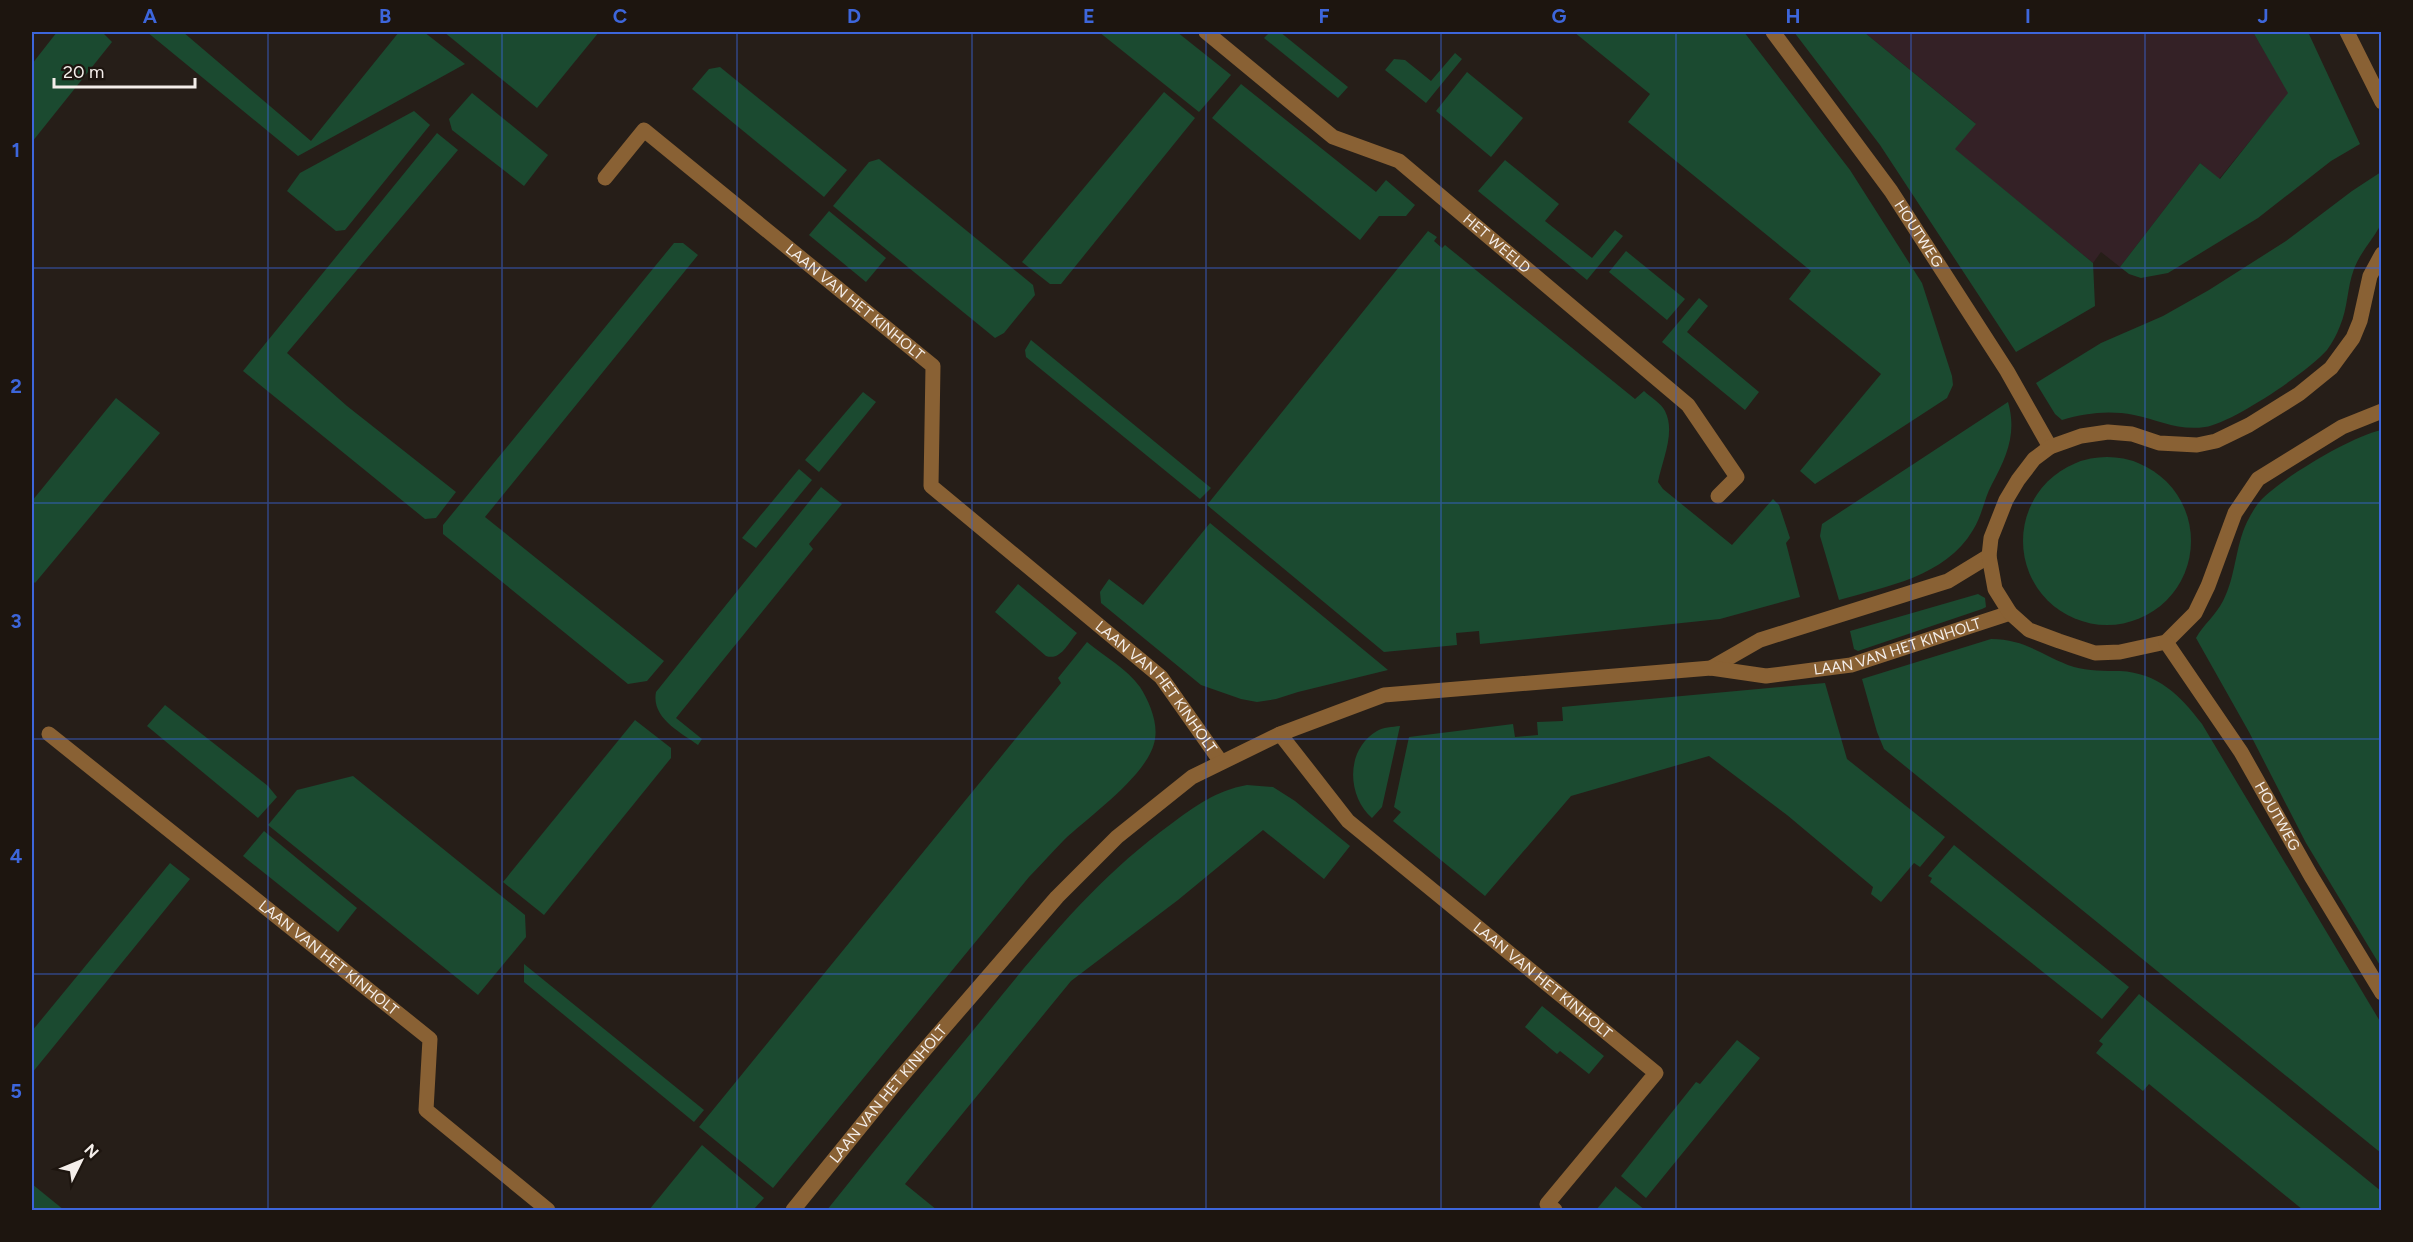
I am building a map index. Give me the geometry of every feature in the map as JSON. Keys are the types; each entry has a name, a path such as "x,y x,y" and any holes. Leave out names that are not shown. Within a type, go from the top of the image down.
{"street":[{"name":"HET WEELD","path":"1206,32 1333,136 1399,161 1688,405 1737,477 1718,496"},
{"name":"HOUTWEG","path":"1773,32 1891,191 1947,282 2007,371 2050,447"},
{"path":"2347,32 2382,102"},
{"name":"LAAN VAN HET KINHOLT","path":"604,178 644,130 933,366 931,486 1161,677 1221,762"},
{"path":"2382,254 2370,276 2360,321 2353,338 2331,368 2299,394 2241,429 2216,441 2197,445 2159,443 2132,434 2108,432 2081,436 2050,447 2034,459 2006,500 1991,538 1989,556 1995,589 2010,613 2029,630 2095,653 2120,652 2166,642 2195,613 2208,586 2235,513 2258,479 2342,427 2382,411"},
{"name":"LAAN VAN HET KINHOLT","path":"1711,668 1760,640 1948,581 1989,556"},
{"name":"LAAN VAN HET KINHOLT","path":"793,1210 895,1083 1057,897 1117,837 1192,777 1221,762 1280,734 1384,695 1711,668 1766,676 1829,669 1851,665 2010,613"},
{"name":"HOUTWEG","path":"2166,642 2241,752 2311,876 2382,993"},
{"name":"LAAN VAN HET KINHOLT","path":"49,734 430,1039 426,1110 548,1210"},
{"name":"LAAN VAN HET KINHOLT","path":"1280,734 1348,821 1656,1072 1547,1204 1555,1210"}],"shaded area":[{"path":"1864,32 2253,32 2289,93 2219,179 2200,163 2120,267 2101,252 2093,263 1954,149 1975,123"}],"green space":[{"path":"57,32 102,32 112,42 32,142 32,64"},
{"path":"147,32 183,32 311,141 399,32 424,32 465,64 298,156"},
{"path":"444,32 599,32 537,108"},
{"path":"1099,32 1177,32 1231,75 1199,112"},
{"path":"1270,32 1280,32 1348,87 1338,98 1264,38"},
{"path":"1574,32 1744,32 1850,170 1922,283 1952,376 1953,385 1947,398 1815,484 1800,471 1881,374 1789,299 1811,271 1628,122 1650,94"},
{"path":"1794,32 1864,32 1976,124 1955,149 2093,263 2095,306 2016,352 1880,145"},
{"path":"2253,32 2308,32 2360,144 2331,161 2258,218 2168,273 2141,278 2129,274 2120,267 2200,163 2220,179 2288,93"},
{"path":"1455,53 1462,59 1426,103 1385,70 1394,59 1405,60 1431,81"},
{"path":"720,67 847,170 824,197 692,89 709,69"},
{"path":"1467,72 1523,118 1491,157 1436,111"},
{"path":"1241,84 1376,192 1386,180 1415,205 1406,216 1379,216 1360,240 1212,118"},
{"path":"1164,92 1195,118 1061,284 1050,284 1022,262"},
{"path":"472,93 548,155 524,186 452,130 449,119"},
{"path":"414,111 430,125 345,230 336,231 287,191 300,173"},
{"path":"437,133 458,150 287,353 347,406 456,492 436,518 425,519 243,371"},
{"path":"879,159 1033,285 1035,295 1004,333 995,338 833,206 869,162"},
{"path":"1505,160 1559,204 1545,221 1592,258 1615,230 1623,236 1587,280 1478,191"},
{"path":"2381,172 2382,222 2354,269 2345,312 2336,335 2327,350 2304,371 2250,407 2205,427 2186,428 2134,415 2116,413 2089,414 2062,420 2055,414 2036,383 2101,343 2163,316 2209,290 2286,241"},
{"path":"829,211 886,258 866,282 809,235"},
{"path":"1428,231 1437,237 1434,241 1442,248 1445,245 1635,399 1644,391 1661,405 1668,419 1669,437 1658,482 1663,489 1732,545 1773,499 1779,505 1790,538 1786,543 1800,597 1720,619 1480,644 1479,631 1456,633 1457,645 1384,652 1207,505"},
{"path":"674,243 683,243 698,255 485,517 664,661 647,681 628,684 443,534 443,525"},
{"path":"1626,251 1685,299 1667,320 1609,272"},
{"path":"1699,298 1708,306 1687,332 1759,392 1745,410 1662,342"},
{"path":"1031,340 1211,488 1200,499 1026,357 1025,350"},
{"path":"863,392 876,402 819,472 805,460"},
{"path":"116,398 160,433 35,583 32,580 32,501"},
{"path":"2008,402 2011,413 2011,434 2006,454 1976,525 1961,546 1947,559 1913,577 1839,600 1820,536 1822,524"},
{"path":"2382,430 2381,967 2306,843 2249,732 2196,638 2223,601 2231,582 2243,532 2260,501 2272,490 2319,458 2353,440"},
{"path":"2107,457 2139,464 2154,471 2166,482 2177,494 2184,509 2191,541 2184,573 2177,588 2166,600 2154,611 2139,618 2107,625 2075,618 2060,611 2048,600 2037,588 2030,573 2023,541 2030,509 2037,494 2048,482 2060,471 2075,464"},
{"path":"799,469 812,480 756,548 742,538"},
{"path":"821,487 842,504 809,544 813,549 676,718 702,739 698,745 662,717 656,701 656,692"},
{"path":"1210,523 1388,670 1276,699 1257,702 1241,699 1201,685 1101,603 1100,592 1109,579 1143,605"},
{"path":"1018,584 1077,633 1060,654 1046,656 995,612"},
{"path":"1978,594 1985,598 1986,607 1982,609 1858,651 1854,649 1850,631"},
{"path":"1991,639 2024,645 2074,667 2146,676 2167,687 2202,724 2381,1023 2381,1153 1884,749 1862,679"},
{"path":"1087,642 1129,674 1140,687 1152,712 1155,726 1155,739 1151,752 1131,780 1064,840 1029,877 773,1188 699,1127 1061,683 1058,678"},
{"path":"1825,683 1847,759 1945,837 1920,867 1914,863 1881,902 1871,894 1873,887 1787,815 1709,756 1571,796 1485,896 1393,821 1401,812 1394,807 1409,737 1513,724 1515,737 1538,735 1537,722 1563,721 1562,707"},
{"path":"165,705 268,786 277,797 258,818 147,726"},
{"path":"635,720 671,748 671,758 544,915 503,882"},
{"path":"1400,726 1382,807 1372,818 1364,809 1354,786 1355,761 1367,739 1377,731"},
{"path":"353,776 525,915 526,937 478,995 268,825 297,790"},
{"path":"1247,785 1273,787 1295,801 1350,846 1324,879 1263,830 1178,900 1071,981 905,1184 937,1210 827,1210 1010,985 1085,899 1141,847 1189,811 1216,795"},
{"path":"264,831 357,908 338,932 243,856"},
{"path":"1954,845 2129,987 2102,1019 1930,882 1932,878 1928,876"},
{"path":"170,863 190,879 32,1073 32,1031"},
{"path":"524,964 704,1110 694,1122 524,982"},
{"path":"2139,994 2381,1191 2381,1210 2303,1210 2149,1084 2143,1091 2096,1053 2103,1044 2099,1041"},
{"path":"1542,1006 1604,1056 1589,1074 1560,1051 1557,1054 1525,1027"},
{"path":"1737,1040 1760,1058 1646,1198 1621,1176 1696,1082 1700,1084"},
{"path":"702,1145 764,1198 753,1210 649,1210"},
{"path":"32,1184 64,1210 32,1210"},
{"path":"1616,1187 1645,1210 1596,1210"}]}
